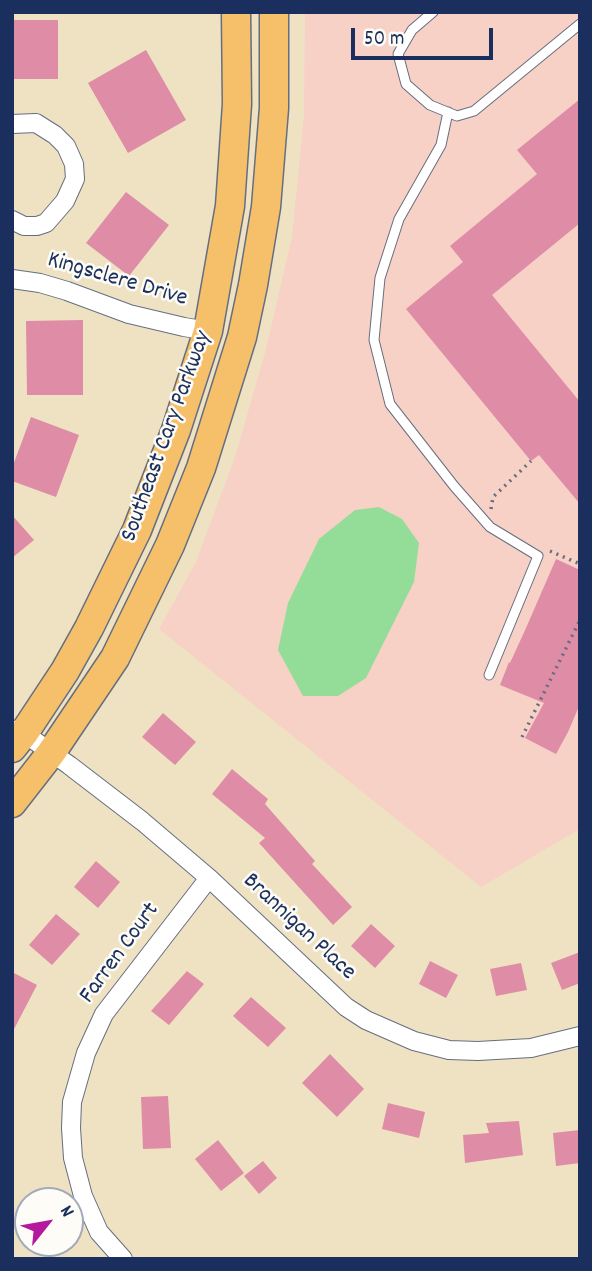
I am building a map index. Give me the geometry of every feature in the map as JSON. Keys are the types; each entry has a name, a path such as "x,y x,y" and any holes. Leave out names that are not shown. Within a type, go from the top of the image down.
{"main road":[{"name":"Southeast Cary Parkway","path":"16,736 65,671 137,530 176,430 208,331 230,206 237,104 236,12"},
{"name":"Southeast Cary Parkway","path":"12,803 51,753 115,658 139,612 186,507 217,420 248,311 266,207 274,108 274,12"}],"street":[{"path":"12,124 36,123 54,135 66,146 74,164 75,179 65,201 46,223 23,226 12,220"},
{"name":"Kingsclere Drive","path":"12,279 67,291 129,314 208,331"},
{"name":"Brannigan Place","path":"16,736 51,753 142,821 209,877 346,1007 366,1020 414,1041 449,1050 531,1048 580,1036"},
{"name":"Farren Court","path":"123,1259 99,1232 83,1196 73,1158 72,1102 86,1053 104,1014 209,877"}],"lane":[{"path":"433,12 412,30 398,54 406,84 430,105 457,116 474,111 580,24"},
{"path":"448,112 440,145 399,219 380,278 374,340 390,404 490,527 538,556 489,675"}],"path":[{"path":"490,512 493,497 531,461"},
{"path":"542,547 578,562"},
{"path":"522,737 580,620"}],"shaded area":[{"path":"305,12 580,12 580,829 481,887 159,629 196,562 235,457 265,353 292,237 304,115"}],"green space":[{"path":"379,507 402,519 419,543 414,582 366,678 338,696 303,696 278,650 288,603 319,539 355,510"}],"building":[{"path":"12,20 58,20 58,79 12,79"},
{"path":"146,50 186,120 128,153 88,83"},
{"path":"580,99 580,223 492,295 580,402 580,504 539,455 531,461 406,309 463,262 450,246 537,174 517,150"},
{"path":"126,192 169,225 129,276 86,243"},
{"path":"83,320 83,395 27,395 26,321"},
{"path":"31,417 79,435 56,497 12,481 12,468"},
{"path":"12,515 34,540 12,558"},
{"path":"556,559 580,570 580,704 556,754 525,738 544,703 500,685"},
{"path":"163,713 196,742 175,765 142,737"},
{"path":"232,769 268,799 265,804 315,861 312,864 352,907 333,925 259,843 265,838 212,794"},
{"path":"96,861 120,882 98,908 74,887"},
{"path":"56,914 80,934 52,965 29,945"},
{"path":"371,924 395,946 375,968 351,946"},
{"path":"580,952 580,983 562,990 551,963"},
{"path":"430,961 458,975 446,998 419,984"},
{"path":"521,963 527,990 496,996 490,969"},
{"path":"187,971 204,984 169,1025 151,1011"},
{"path":"12,972 37,985 12,1033"},
{"path":"251,997 286,1028 268,1047 233,1016"},
{"path":"330,1054 364,1089 337,1117 302,1083"},
{"path":"168,1096 171,1148 143,1149 141,1097"},
{"path":"388,1103 425,1112 419,1138 382,1129"},
{"path":"519,1121 523,1155 465,1163 463,1135 489,1133 486,1123"},
{"path":"580,1130 580,1163 556,1166 553,1133"},
{"path":"218,1140 244,1173 221,1191 195,1159"},
{"path":"263,1161 277,1178 259,1194 244,1176"}]}
